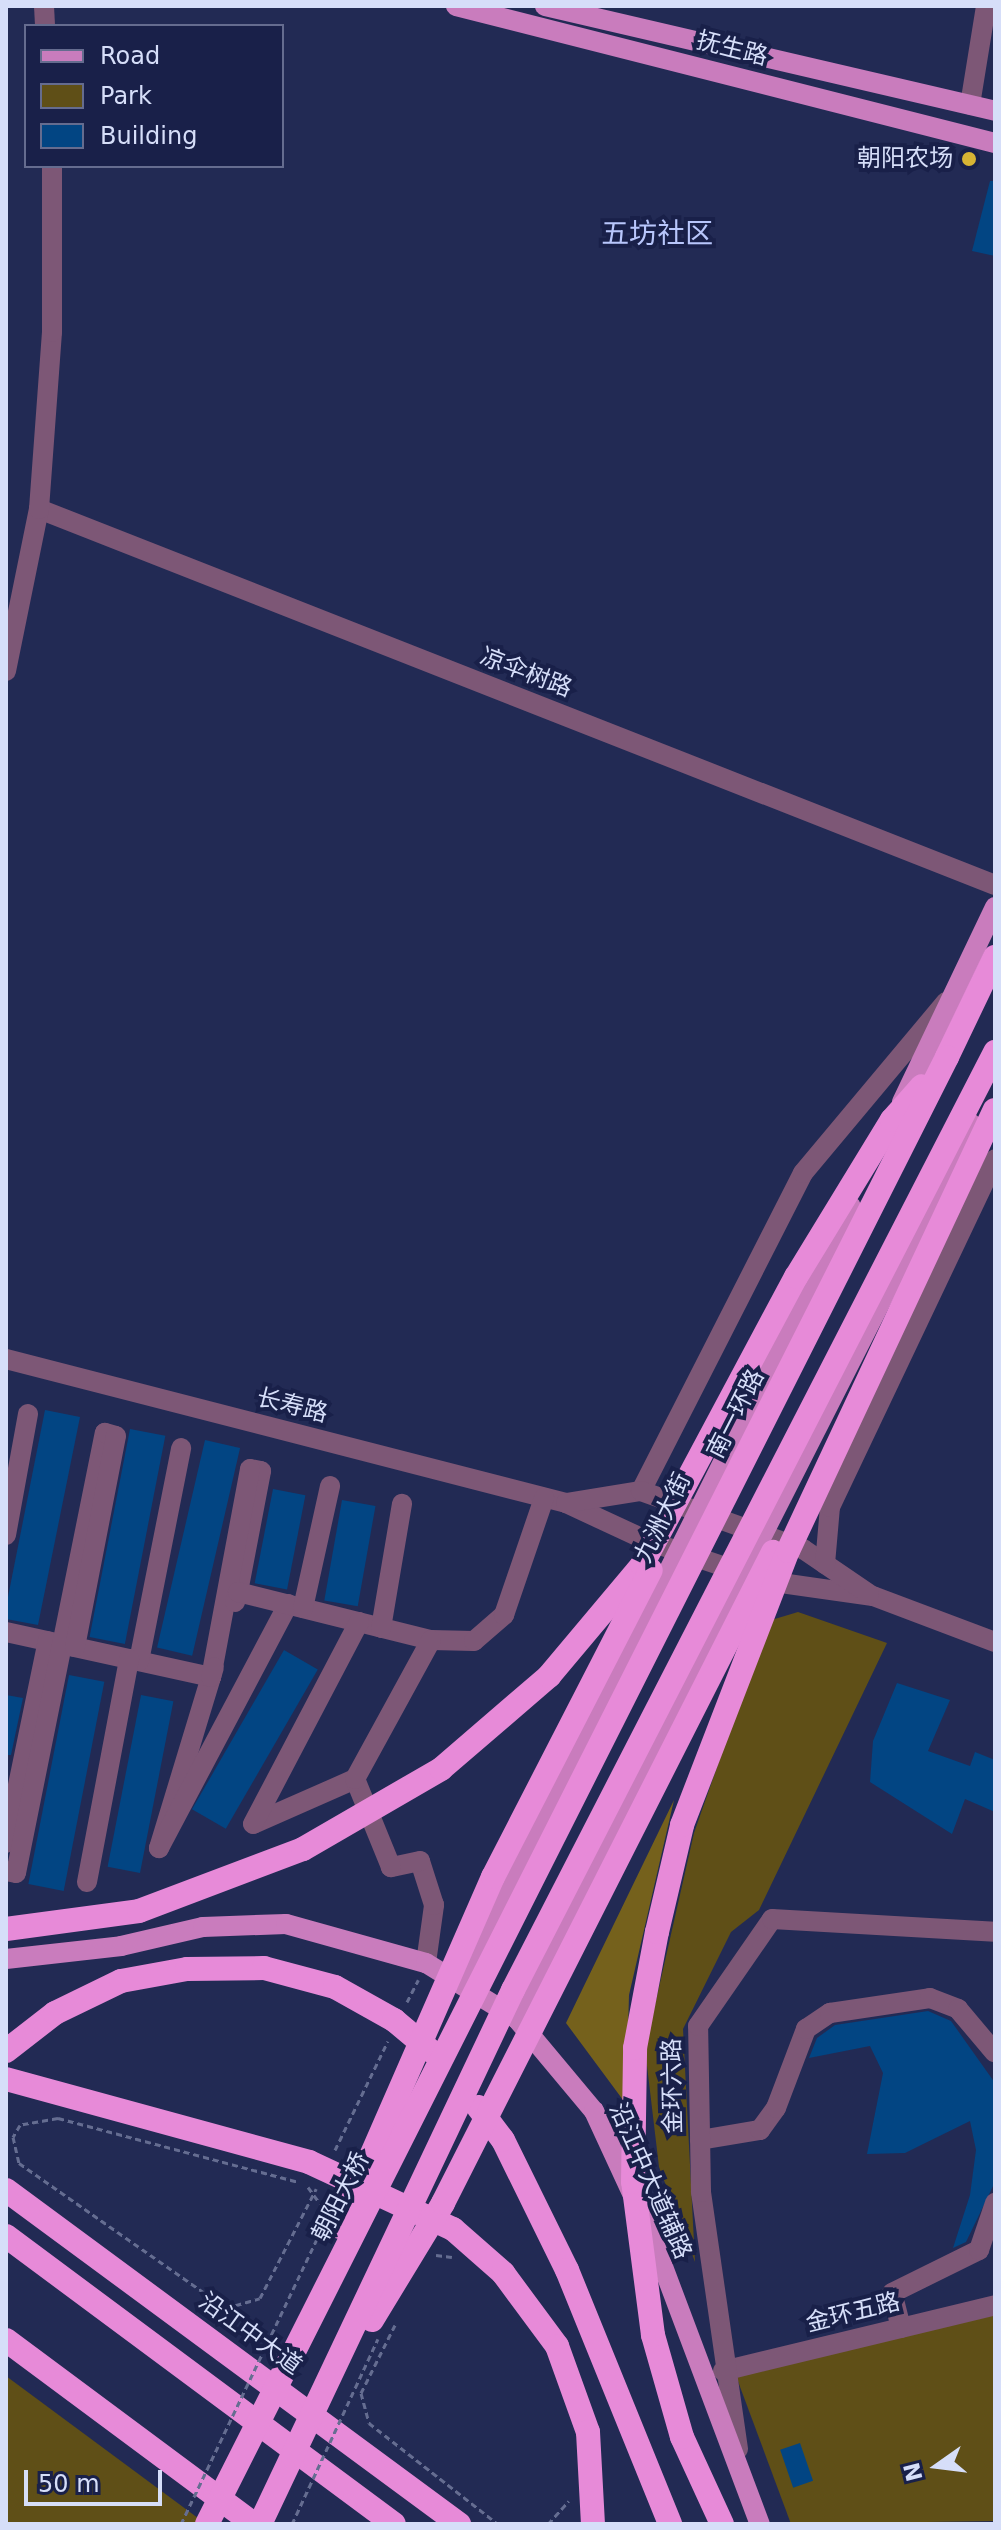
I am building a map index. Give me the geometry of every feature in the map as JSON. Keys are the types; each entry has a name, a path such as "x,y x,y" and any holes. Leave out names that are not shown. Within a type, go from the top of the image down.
{"highway":[{"name":"南一环路","path":"524,1895 995,957"},
{"path":"260,2524 553,1912 995,1052"},
{"path":"6,1927 139,1911 303,1849 441,1769 549,1676 642,1565 796,1277 892,1120 947,1057"},
{"path":"711,2524 653,2335 633,2182 635,2048 671,1871 788,1551 995,1110"},
{"path":"307,2426 451,2189 924,1253 972,1122"},
{"path":"280,2380 493,1877 800,1284 852,1204"},
{"name":"朝阳大桥","path":"207,2524 524,1895"},
{"path":"6,2051 55,2013 121,1981 187,1969 264,1968 335,1987 394,2020 442,2061 503,2140 567,2270 670,2524"},
{"path":"6,2079 309,2162 453,2229 503,2273 557,2346 588,2432 593,2524"},
{"name":"沿江中大道","path":"6,2190 459,2524"},
{"path":"6,2236 394,2524"},
{"path":"6,2338 254,2524"},
{"path":"682,2437 722,2524"}],"main road":[{"name":"抚生路","path":"456,6 995,143"},
{"name":"抚生路","path":"551,7 995,111"},
{"name":"九洲大街","path":"464,1980 695,1509 852,1204 995,907"},
{"path":"517,2019 766,1534 995,1074"},
{"name":"沿江中大道辅路","path":"6,1959 121,1946 203,1927 286,1924 426,1963 464,1980 517,2019 594,2111 650,2232 746,2495 760,2524"}],"street":[{"path":"970,105 986,6"},
{"path":"6,671 13,601 39,509 52,332 52,168"},
{"name":"凉伞树路","path":"39,509 995,885"},
{"path":"641,1491 803,1173 958,986"},
{"path":"825,1564 830,1507 995,1159"},
{"name":"长寿路","path":"6,1359 566,1503 745,1574 873,1596 995,1642"},
{"path":"6,1535 28,1414"},
{"path":"6,1843 62,1644 116,1436 105,1433 62,1644 16,1873 6,1871"},
{"path":"87,1882 181,1448"},
{"path":"211,1677 250,1469 261,1471 238,1592 159,1848 296,1606 330,1486"},
{"name":"长寿路","path":"566,1503 641,1491 766,1534 825,1564 873,1596"},
{"path":"238,1592 431,1640 474,1641 504,1615 544,1498"},
{"path":"381,1628 402,1504"},
{"path":"359,1622 253,1824 355,1779 431,1640"},
{"path":"6,1632 211,1677"},
{"path":"355,1779 391,1867 420,1861 434,1905 426,1963"},
{"name":"金环六路","path":"746,2495 723,2371 700,2140 698,2026 772,1919 995,1932"},
{"path":"700,2140 760,2130 776,2108 806,2029 843,2008 930,1998 958,2009 995,2053"},
{"path":"901,2328 892,2293 979,2250 995,2203"},
{"name":"金环五路","path":"723,2371 995,2305"}],"path":[{"path":"58,2118 303,2183 321,2199 326,2218"},
{"path":"181,2524 322,2228"},
{"path":"430,2255 459,2263"},
{"path":"292,2524 391,2312"},
{"path":"548,2524 569,2501 570,2488"}],"green space":[{"path":"798,1612 887,1643 759,1910 731,1932 683,2029 695,2262 659,2167 645,2049 694,1833 768,1621"},
{"path":"995,2315 995,2521 791,2524 736,2376"},
{"path":"6,2376 206,2524 6,2524"}],"shaded area":[{"path":"674,1800 629,1995 626,2104 566,2023"}],"building":[{"path":"990,181 995,181 995,256 972,251"},
{"path":"45,1410 80,1417 38,1625 6,1619 6,1607"},
{"path":"130,1429 165,1436 125,1644 90,1637"},
{"path":"205,1440 240,1448 192,1656 157,1648"},
{"path":"273,1489 305,1495 287,1590 255,1583"},
{"path":"342,1500 375,1506 358,1606 324,1600"},
{"path":"284,1650 318,1670 226,1829 192,1809"},
{"path":"69,1675 104,1682 64,1891 28,1884"},
{"path":"897,1683 950,1700 928,1751 970,1766 975,1752 995,1760 995,1812 965,1799 952,1834 870,1782 873,1741"},
{"path":"6,1695 23,1698 11,1755 6,1755"},
{"path":"141,1695 173,1701 140,1873 108,1867"},
{"path":"928,2011 951,2021 995,2083 995,2182 966,2242 953,2248 970,2195 976,2150 970,2121 905,2153 867,2154 883,2073 870,2046 809,2058 817,2038 835,2025"},
{"path":"800,2443 813,2481 793,2488 780,2450"}],"place":[{"name":"朝阳农场","path":"969,159"}],"district":[{"name":"五坊社区","path":"657,234"}]}
